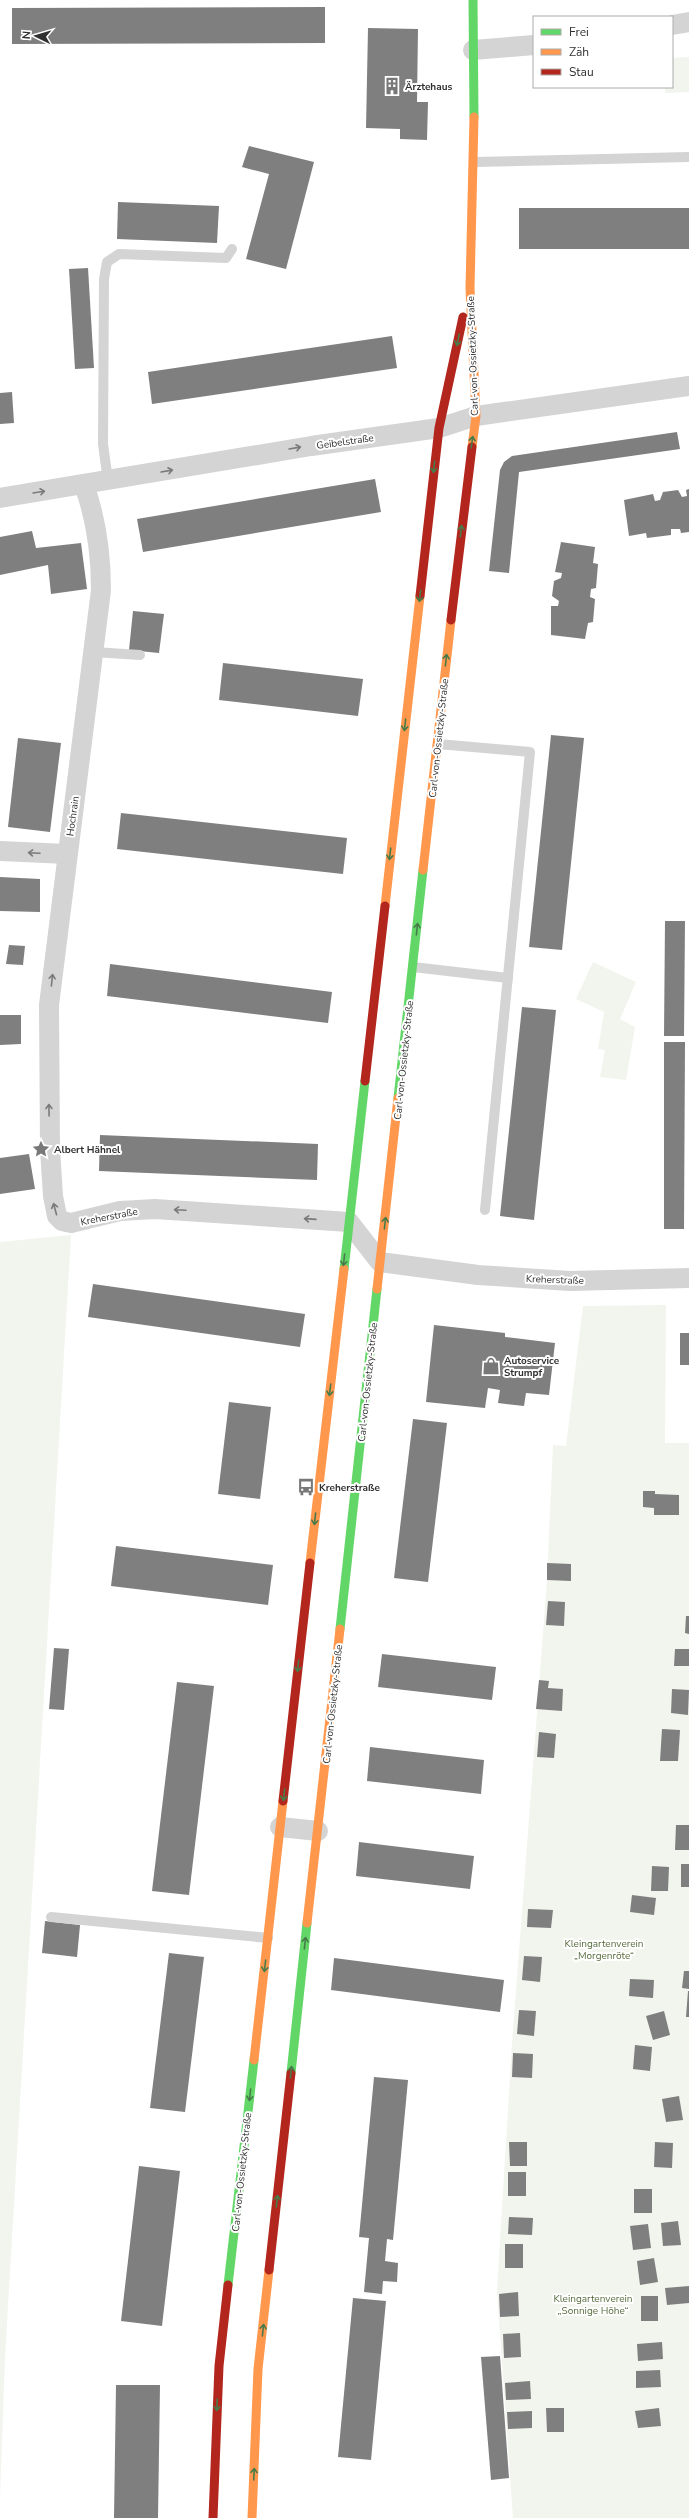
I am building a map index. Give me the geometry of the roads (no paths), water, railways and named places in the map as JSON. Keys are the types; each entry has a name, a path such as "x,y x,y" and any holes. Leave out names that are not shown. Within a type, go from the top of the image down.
{"street":[{"name":"Carl-von-Ossietzky-Straße","path":"252,2518 258,2369 380,1262 476,416 470,288 475,162 473,0"},
{"path":"673,25 689,22"},
{"path":"473,50 533,45"},
{"name":"Carl-von-Ossietzky-Straße","path":"213,2518 219,2366 439,428 470,288"},
{"name":"Geibelstraße","path":"0,498 311,446 439,428 476,416 689,386"},
{"name":"Hochrain","path":"50,1149 49,1005 67,854 100,606 101,574 91,505 84,485"},
{"path":"0,851 67,854"},
{"name":"Kreherstraße","path":"50,1149 54,1208 62,1221 76,1222 120,1211 155,1209 349,1222"},
{"path":"349,1222 380,1262"},
{"name":"Kreherstraße","path":"380,1262 478,1275 570,1281 689,1278"},
{"path":"280,1827 318,1831"}],"lane":[{"path":"475,162 689,157"},
{"path":"108,481 103,444 104,279 107,262 119,254 226,258 232,249"},
{"path":"94,652 140,655"},
{"path":"438,744 530,752 485,1210"},
{"path":"413,968 508,978"},
{"path":"51,1917 268,1938"}],"place":[{"name":"Ärztehaus","path":"392,86"},
{"name":"Albert Hähnel","path":"41,1149"},
{"name":"Autoservice Strumpf","path":"491,1366"},
{"name":"Kreherstraße","path":"306,1487"}],"park label":[{"name":"Kleingartenverein „Morgenröte“","path":"604,1948"},
{"name":"Kleingartenverein „Sonnige Höhe“","path":"593,2304"}]}
